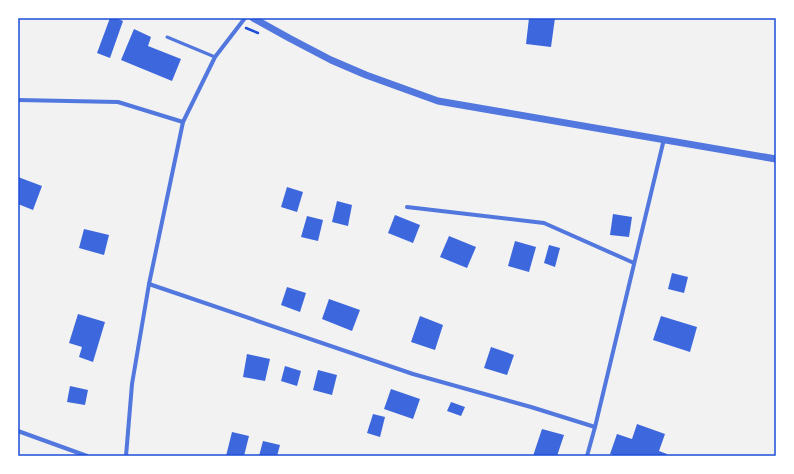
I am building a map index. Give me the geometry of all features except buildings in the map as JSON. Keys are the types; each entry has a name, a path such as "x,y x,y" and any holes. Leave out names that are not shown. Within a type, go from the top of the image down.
{"street":[{"path":"126,456 132,384 149,284 183,122 216,57 245,18"},
{"path":"253,18 330,60 366,75 438,101 776,159"},
{"path":"18,100 118,102 183,122"},
{"path":"587,456 664,139"},
{"path":"407,207 544,223 634,263"},
{"path":"149,284 413,374 531,407 595,427"},
{"path":"18,431 87,456"}],"lane":[{"path":"167,37 216,57"}]}
